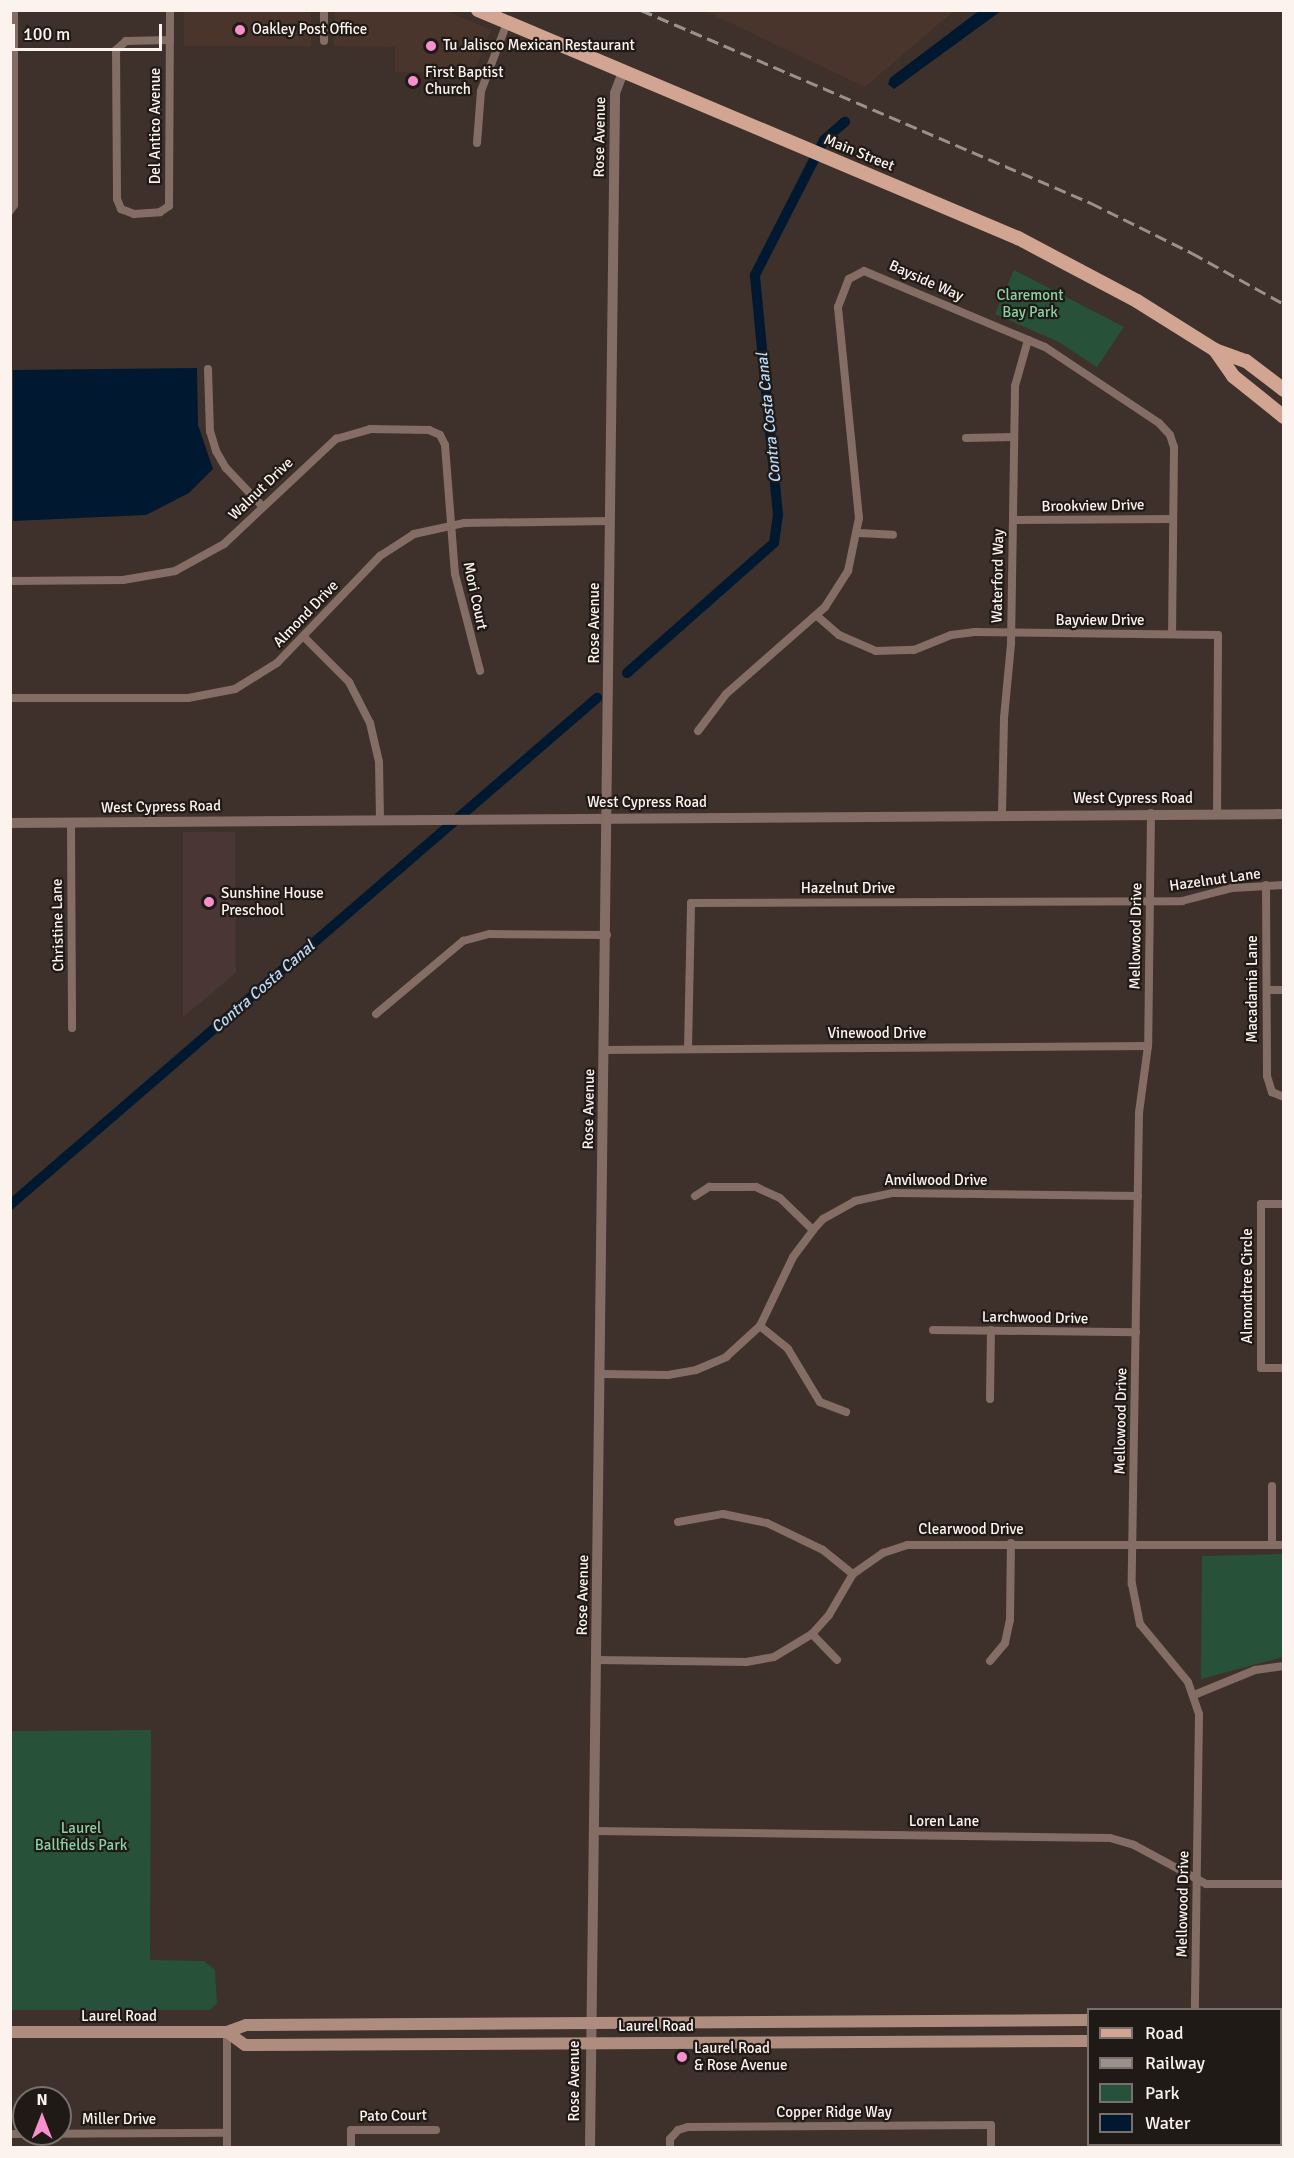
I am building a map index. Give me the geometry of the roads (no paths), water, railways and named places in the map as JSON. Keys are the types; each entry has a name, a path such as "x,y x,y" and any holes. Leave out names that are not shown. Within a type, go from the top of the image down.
{"main road":[{"name":"Main Street","path":"478,10 969,216 1065,261 1215,350 1246,361 1284,390"},
{"name":"Main Street","path":"1215,350 1233,376 1284,417"},
{"path":"975,2041 1016,2034 1020,2020"},
{"name":"Laurel Road","path":"10,2032 227,2032 246,2025 1087,2020"},
{"name":"Laurel Road","path":"227,2032 245,2045 1087,2041"}],"street":[{"path":"10,211 14,205 12,94 14,10"},
{"name":"Del Antico Avenue","path":"170,10 170,40 170,206 160,212 134,214 121,209 117,199 116,50 126,41 170,40"},
{"path":"324,10 324,41"},
{"path":"477,142 481,91 507,23"},
{"name":"Rose Avenue","path":"590,2148 607,935 615,93 623,72"},
{"name":"Bayside Way","path":"698,731 726,694 816,615 837,591 848,571 859,533 838,307 849,279 864,271 877,274 1028,340 1068,360 1160,423 1170,435 1174,447 1172,634"},
{"name":"Waterford Way","path":"1002,814 1004,718 1011,633 1015,386 1028,340"},
{"path":"208,369 210,431 216,451 226,468 262,506"},
{"name":"Walnut Drive","path":"10,580 123,580 175,571 224,544 336,438 370,429 418,429 440,435 445,445 449,524"},
{"path":"966,438 1013,437"},
{"name":"Brookview Drive","path":"1013,520 1173,519"},
{"name":"Almond Drive","path":"10,698 212,695 257,678 304,637 380,556 414,534 449,524 610,521"},
{"name":"Mori Court","path":"449,524 459,596 480,672"},
{"path":"859,533 894,535"},
{"name":"Bayview Drive","path":"816,615 839,635 876,651 914,650 951,635 975,632 1220,636 1217,814"},
{"path":"304,637 349,682 370,723 379,762 380,819"},
{"name":"Mellowood Drive","path":"1151,813 1148,1046 1139,1113 1132,1544 1134,1605 1140,1624 1153,1644 1179,1670 1194,1695 1200,1727 1196,2008"},
{"name":"West Cypress Road","path":"10,824 1002,814 1284,814"},
{"name":"Christine Lane","path":"71,823 72,1028"},
{"name":"Macadamia Lane","path":"1266,885 1267,1076 1272,1092 1284,1097"},
{"name":"Hazelnut Lane","path":"1150,901 1182,901 1232,888 1284,885"},
{"name":"Hazelnut Drive","path":"688,1049 691,903 1150,901"},
{"path":"376,1014 463,940 490,934 607,935"},
{"path":"1267,990 1284,990"},
{"name":"Vinewood Drive","path":"605,1050 1148,1046"},
{"path":"695,1196 709,1187 756,1187 780,1198 813,1230"},
{"name":"Anvilwood Drive","path":"600,1374 668,1375 696,1370 726,1357 760,1326 793,1257 813,1230 823,1219 855,1201 894,1193 1138,1196"},
{"name":"Almondtree Circle","path":"1284,1204 1261,1204 1262,1368 1284,1368"},
{"path":"760,1326 788,1349 820,1402 846,1412"},
{"name":"Larchwood Drive","path":"933,1330 1136,1332"},
{"path":"990,1399 991,1330"},
{"path":"1272,1486 1272,1545"},
{"path":"678,1522 723,1514 767,1523 823,1550 853,1575"},
{"path":"990,1661 1005,1643 1010,1620 1011,1543"},
{"name":"Clearwood Drive","path":"597,1660 746,1662 774,1657 812,1634 830,1615 853,1575 883,1553 907,1545 1011,1543 1284,1545"},
{"path":"812,1634 837,1660"},
{"path":"1194,1695 1255,1670 1284,1665"},
{"name":"Loren Lane","path":"594,1830 1110,1838 1134,1845 1197,1881 1284,1884"},
{"path":"227,2032 227,2148"},
{"name":"Copper Ridge Way","path":"669,2148 670,2139 678,2130 991,2125 991,2148"},
{"name":"Pato Court","path":"351,2148 351,2130 436,2130"},
{"name":"Miller Drive","path":"10,2134 227,2133"}],"water":[{"path":"980,10 1001,11 894,89 888,84 890,78"},
{"path":"197,368 198,425 213,469 189,493 146,515 13,521 13,370"}],"waterway":[{"name":"Contra Costa Canal","path":"627,673 774,543 778,515 755,275 824,140 845,122"},
{"name":"Contra Costa Canal","path":"10,1205 597,698"}],"railway":[{"path":"641,10 1091,203 1192,253 1284,304"}],"place":[{"name":"Oakley Post Office","path":"240,30"},
{"name":"Tu Jalisco Mexican Restaurant","path":"431,46"},
{"name":"First Baptist Church","path":"413,81"},
{"name":"Sunshine House Preschool","path":"209,902"},
{"name":"Laurel Road & Rose Avenue","path":"682,2057"}],"park label":[{"name":"Claremont Bay Park","path":"1030,304"},
{"name":"Laurel Ballfields Park","path":"81,1836"}]}
